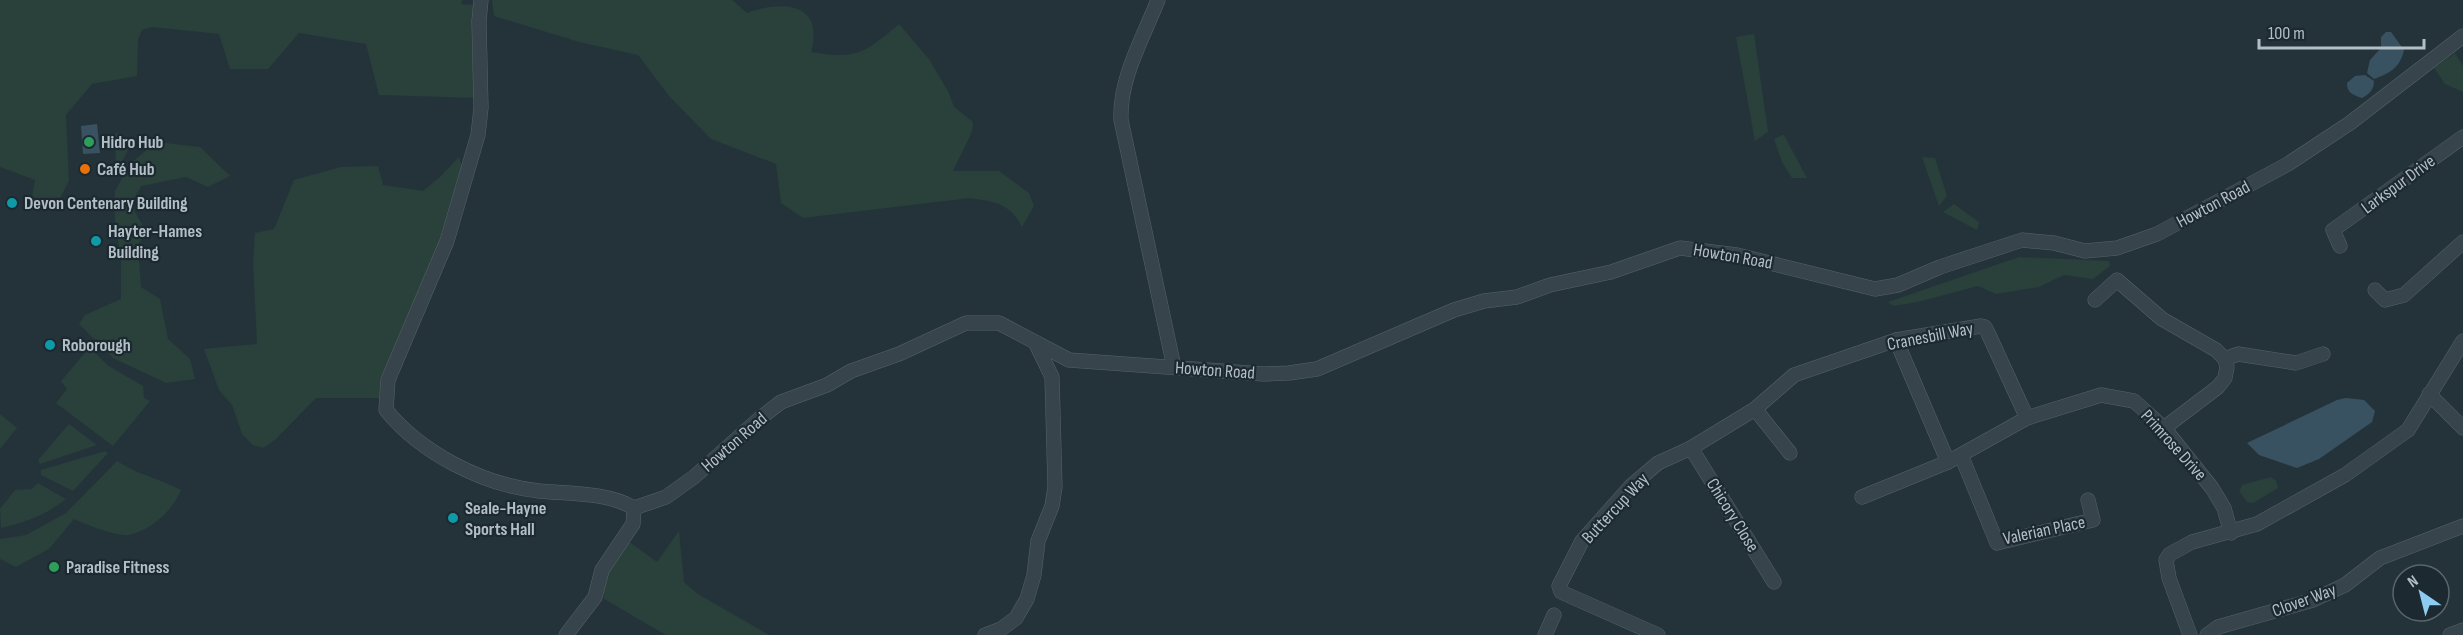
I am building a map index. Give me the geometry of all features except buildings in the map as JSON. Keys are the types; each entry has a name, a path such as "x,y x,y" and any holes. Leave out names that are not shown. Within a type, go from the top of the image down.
{"street":[{"path":"481,0 479,21 481,108 478,135 447,241 388,380 386,410 401,428 423,445 494,481 535,491 620,500 634,508 633,524 602,570 595,597 566,635"},
{"path":"1158,0 1123,88 1120,108 1174,367"},
{"name":"Howton Road","path":"634,508 666,497 694,477 781,402 827,385 851,371 899,354 966,323 999,322 1069,360 1263,374 1289,373 1317,369 1455,310 1484,301 1517,297 1551,285 1611,272 1680,248 1737,255 1875,289 1898,285 1995,247 2022,240 2054,243 2085,251 2117,248 2157,234 2288,164 2350,123 2463,36"},
{"name":"Larkspur Drive","path":"2332,231 2463,137"},
{"path":"2324,219 2340,246"},
{"path":"2375,290 2385,300 2404,295 2463,242"},
{"path":"2095,300 2117,279 2162,319 2206,344 2225,359 2228,367 2225,378 2218,387 2164,428"},
{"name":"Cranesbill Way","path":"1755,409 1794,375 1896,340 1981,326 1985,327 2027,418"},
{"path":"1896,340 1948,462"},
{"path":"2190,635 2169,578 2166,560 2170,554 2192,542 2257,524 2345,475 2408,430 2463,341"},
{"path":"1035,342 1052,377"},
{"path":"2225,359 2238,354 2295,363 2323,354"},
{"path":"985,635 1001,629 1016,618 1027,599 1034,576 1038,541 1052,506 1055,487 1052,377 1054,368 1069,360"},
{"path":"2429,394 2463,428"},
{"name":"Primrose Drive","path":"1862,497 1948,462 2027,418 2102,395 2134,401 2164,428 2212,488 2224,508 2230,533"},
{"path":"1755,409 1790,453"},
{"name":"Buttercup Way","path":"1658,635 1643,632 1561,592 1560,586 1582,541 1632,486 1658,463 1691,448 1755,409"},
{"name":"Chicory Close","path":"1691,448 1774,582"},
{"name":"Valerian Place","path":"1961,455 1997,543 2092,520 2088,500"},
{"name":"Clover Way","path":"2207,635 2218,627 2313,600 2345,585 2380,558 2463,526"},
{"path":"1545,635 1554,615"},
{"path":"2450,635 2463,630"}],"green space":[{"path":"0,0 462,0 461,4 475,5 477,98 379,95 366,44 299,33 268,69 230,69 219,34 152,27 142,30 138,40 137,76 92,84 66,115 69,181 57,204 42,205 32,197 35,180 0,167"},
{"path":"492,0 732,0 747,13 786,6 806,14 812,23 814,35 811,52 839,55 868,48 899,24 929,59 949,93 954,107 972,121 971,134 953,171 999,171 1029,193 1034,206 1022,227 1007,208 970,198 803,218 781,203 776,164 711,139 669,96 638,55 579,42 494,16"},
{"path":"1754,34 1768,132 1755,141 1736,37"},
{"path":"2455,53 2463,66 2463,92 2445,84 2434,68"},
{"path":"119,133 129,148 120,166 116,166 115,134"},
{"path":"1782,135 1807,178 1792,178 1782,162 1774,139"},
{"path":"156,142 200,147 230,176 208,187 186,177 141,186 131,205 147,233 138,244 141,287 160,299 168,339 190,359 195,379 166,383 113,358 79,324 85,315 121,299 121,261 115,219 115,191 130,164"},
{"path":"459,157 463,169 444,239 380,398 316,398 275,440 263,448 253,445 242,434 232,405 219,390 204,349 257,344 253,262 255,233 274,229 294,180 341,167 378,166 383,185 423,191"},
{"path":"1922,157 1935,158 1947,196 1939,206"},
{"path":"1954,204 1979,222 1977,230 1943,212"},
{"path":"2019,257 2109,261 2110,266 2093,279 2064,275 2039,287 1996,294 1978,286 1918,302 1893,306 1888,302"},
{"path":"90,347 107,365 143,386 144,398 150,401 113,446 56,403 67,389 61,381"},
{"path":"0,414 17,428 0,449"},
{"path":"69,424 97,445 40,464 38,460"},
{"path":"105,451 108,453 73,491 41,475 41,470"},
{"path":"117,461 181,490 167,512 154,524 138,532 124,535 101,530 74,519 49,549 16,567 0,559 0,539 26,535 66,513"},
{"path":"2271,477 2276,481 2278,488 2253,503 2247,502 2239,491 2242,485"},
{"path":"38,483 66,499 35,517 1,528 0,509 15,490 32,489"},
{"path":"679,531 684,582 698,594 769,635 666,635 604,599 607,575 628,541 657,562"}],"water":[{"path":"2386,32 2391,32 2404,50 2394,69 2374,79 2367,73 2370,60 2381,48 2381,37"},
{"path":"2365,75 2374,81 2374,84 2371,91 2362,98 2351,93 2347,83 2355,76"},
{"path":"97,124 100,153 83,154 81,126"},
{"path":"2346,398 2364,400 2375,411 2372,422 2319,459 2297,468 2259,455 2247,443 2337,400"}],"place":[{"name":"Hidro Hub","path":"89,142"},
{"name":"Café Hub","path":"85,169"},
{"name":"Devon Centenary Building","path":"12,203"},
{"name":"Hayter-Hames Building","path":"96,241"},
{"name":"Roborough","path":"50,345"},
{"name":"Seale-Hayne Sports Hall","path":"453,518"},
{"name":"Paradise Fitness","path":"54,567"}]}
